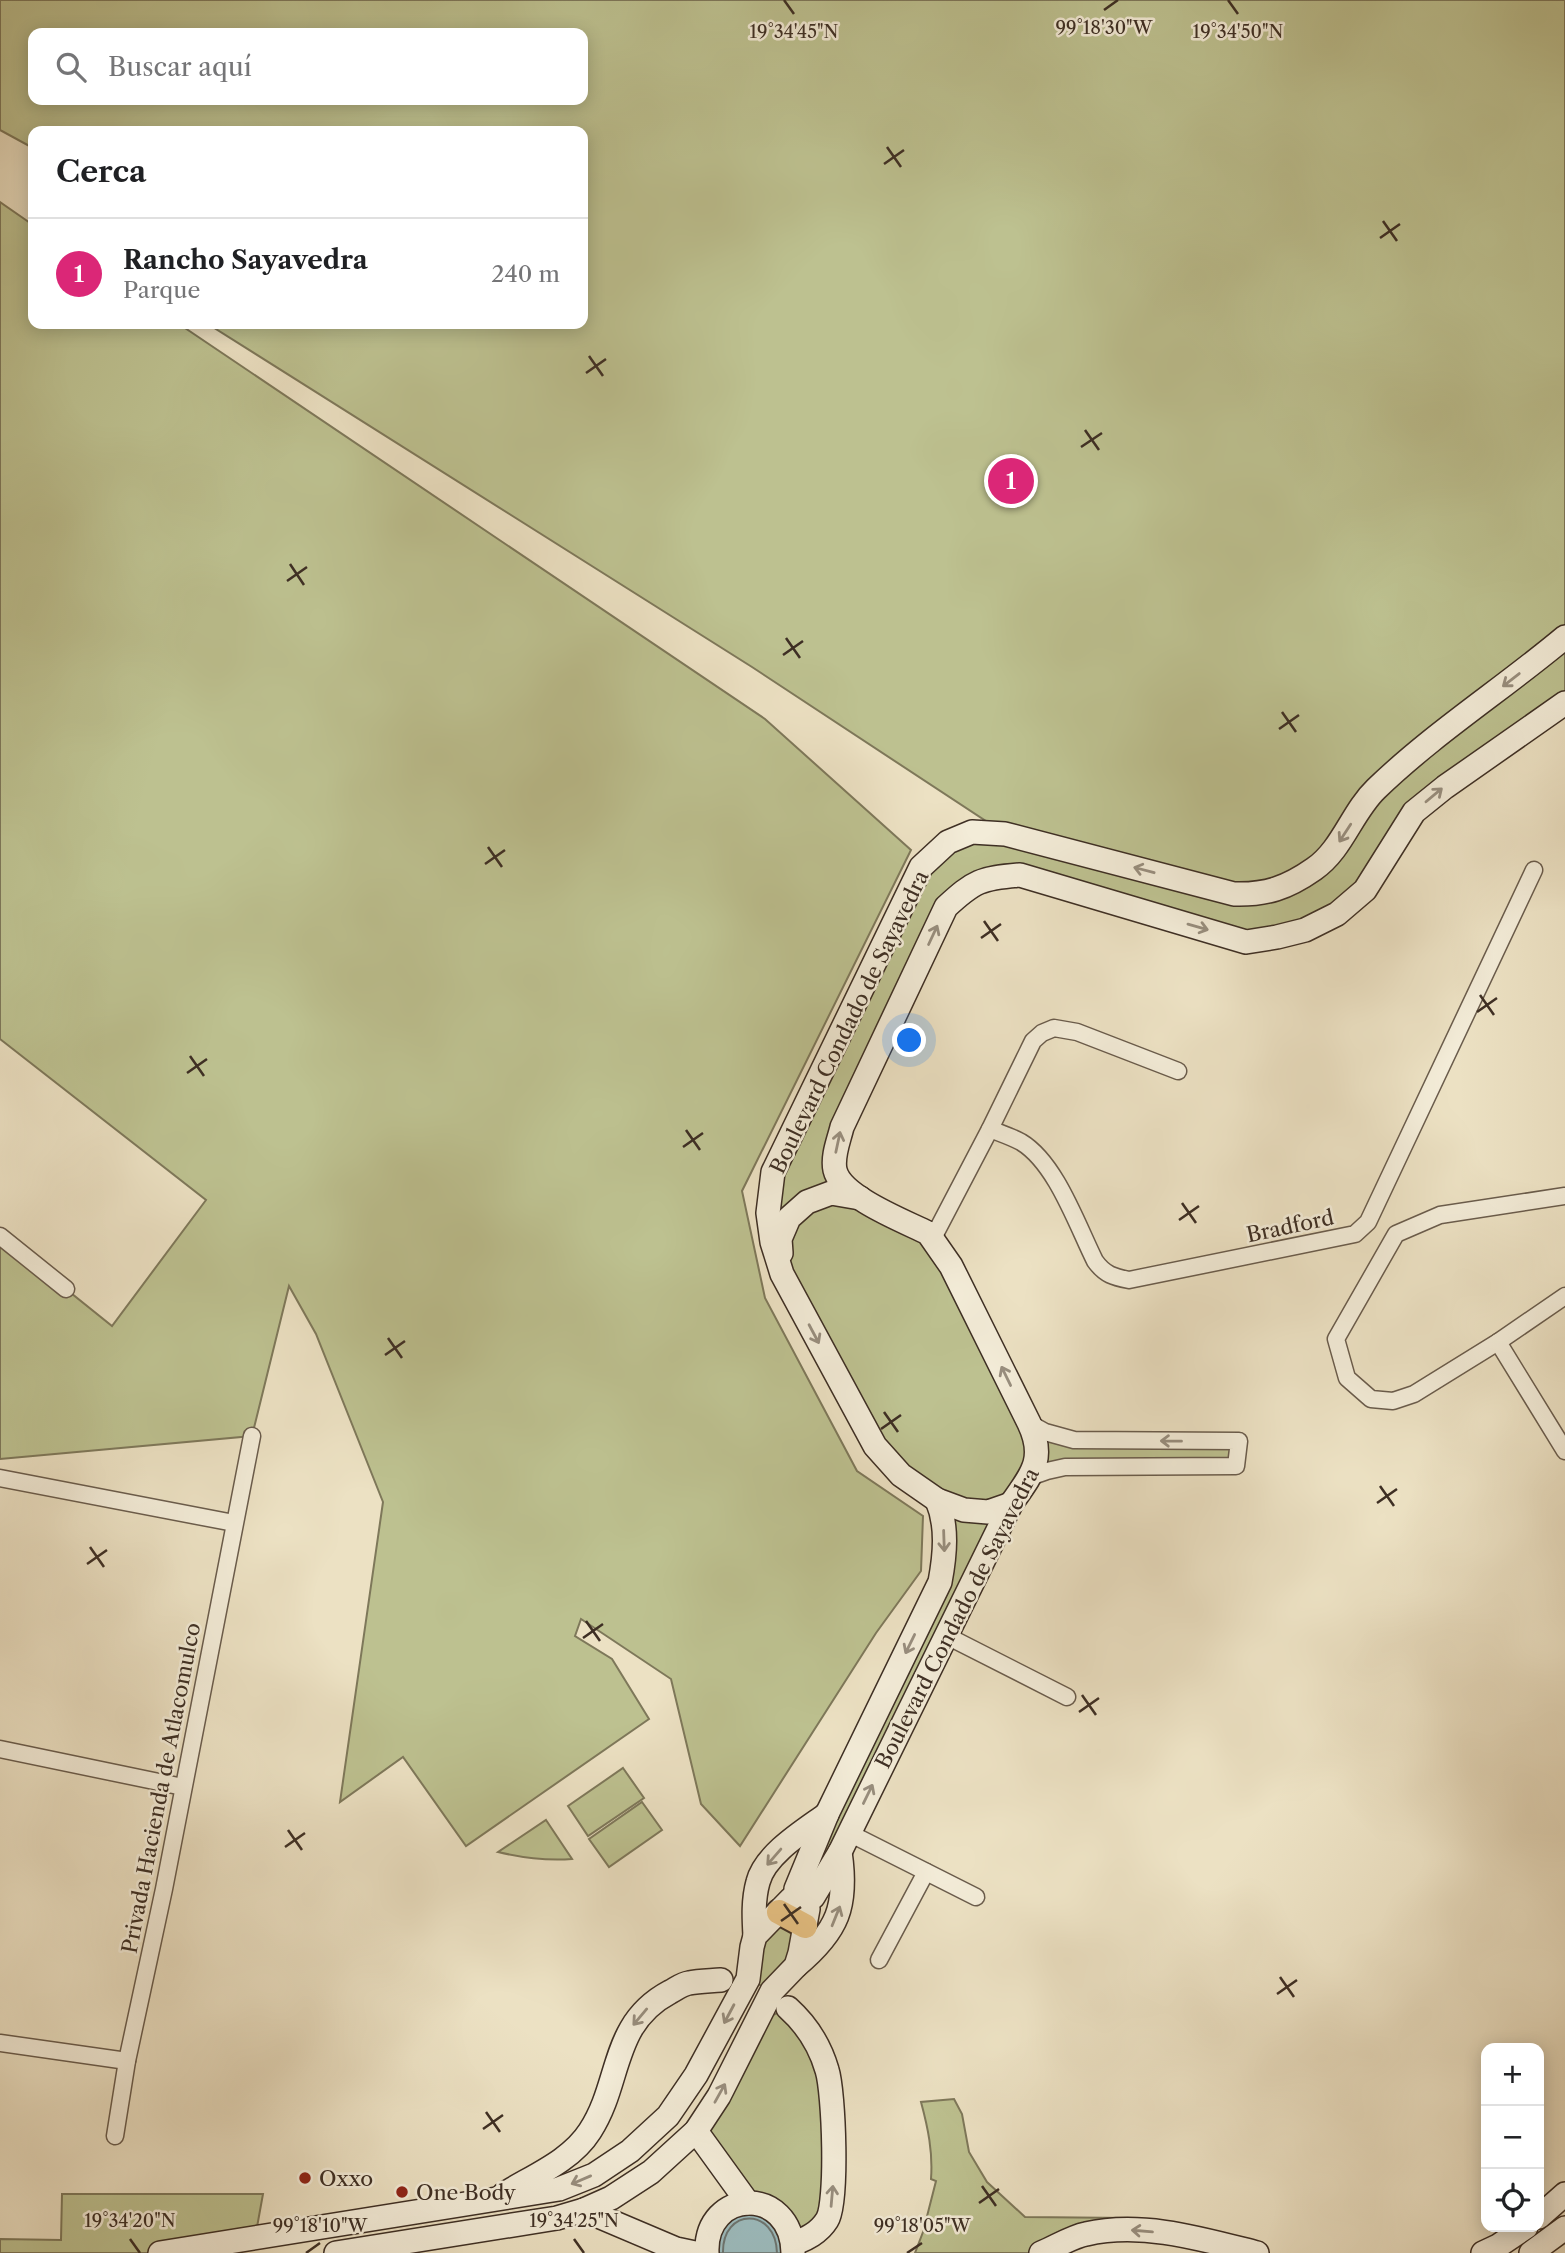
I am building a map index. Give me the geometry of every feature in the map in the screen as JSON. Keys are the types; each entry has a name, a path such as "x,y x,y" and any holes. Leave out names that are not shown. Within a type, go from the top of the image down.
{"main road":[{"name":"Boulevard Condado de Sayavedra","path":"800,1903 827,1814 940,1583 945,1544 942,1511 937,1500 901,1475 875,1446 782,1273 772,1242 768,1213 773,1172 921,867 948,842 972,832 1005,834 1234,894 1257,895 1277,889 1317,867 1342,839 1360,809 1375,791 1420,751 1565,637"},
{"name":"Boulevard Condado de Sayavedra","path":"800,1903 844,1843 1011,1504 1030,1478 1036,1464 1038,1448 1029,1423 951,1266 933,1238 862,1199 845,1187 835,1171 836,1151 842,1127 946,907 969,886 994,877 1020,875 1246,942 1305,930 1337,914 1365,890 1415,812 1445,786 1565,703"},
{"path":"782,1273 780,1239 789,1218 807,1202 831,1193 862,1199"},
{"path":"937,1500 964,1510 988,1512 1011,1504"},
{"name":"Boulevard Condado de Sayavedra","path":"748,1979 755,1936 753,1911 758,1880 771,1860 790,1841 827,1814"},
{"name":"Boulevard Condado de Sayavedra","path":"336,2253 557,2218 611,2198 651,2172 696,2131 780,1999 796,1966 818,1948 837,1915 843,1883 844,1843"},
{"path":"755,1936 800,1903"},
{"path":"796,1966 800,1903"},
{"path":"160,2253 559,2189 594,2175 630,2151 668,2116 696,2075 748,1979 780,1999 803,2021 828,2071 833,2197 828,2219 813,2236 793,2249 787,2225 779,2214 767,2206 741,2203 728,2208 710,2228 706,2241 707,2253"},
{"path":"494,2200 566,2157 589,2133 604,2105 623,2043 636,2019 655,2000 686,1983 720,1980"},
{"path":"696,2131 748,2203"},
{"path":"1544,2213 1565,2194"},
{"path":"583,2210 676,2249 695,2253"},
{"path":"1531,2253 1565,2228"},
{"path":"1041,2253 1085,2234 1125,2229 1174,2233 1256,2253"},
{"path":"1483,2253 1519,2232"}],"street":[{"name":"Bradford","path":"990,1129 1021,1142 1043,1160 1096,1261 1102,1271 1111,1276 1129,1280 1355,1234 1368,1222 1534,870"},
{"path":"933,1238 1033,1041 1042,1033 1054,1028 1077,1032 1178,1071"},
{"path":"1565,1196 1440,1215 1396,1234 1336,1339 1347,1378 1371,1399 1393,1401 1414,1394 1498,1342 1565,1296"},
{"path":"0,1236 66,1289"},
{"path":"1498,1342 1565,1451"},
{"path":"1029,1423 1045,1432 1074,1440 1239,1441 1236,1466 1065,1467 1030,1478"},
{"name":"Privada Hacienda de Atlacomulco","path":"115,2136 127,2061 164,1889 252,1436"},
{"path":"0,1478 234,1523"},
{"path":"945,1635 1067,1697"},
{"name":"Privada Hacienda de Atlacomulco","path":"0,1749 183,1787"},
{"path":"844,1843 926,1872 976,1898"},
{"path":"879,1960 926,1872"},
{"path":"0,2043 127,2061"}],"green space":[{"path":"0,0 1565,0 1565,703 1445,786 1337,914 1246,942 1020,875 946,907 835,1171 928,1233 1045,1432 1239,1441 1236,1466 1065,1467 1030,1478 840,1852 800,1881 940,1583 942,1511 901,1475 782,1274 773,1172 921,867 948,842 1004,833 752,667 216,329 588,329 588,126 28,126 28,145 0,130"},
{"path":"0,202 28,222 28,329 186,329 765,719 911,850 742,1191 765,1298 857,1471 923,1516 921,1571 876,1633 740,1846 701,1804 671,1679 581,1619 575,1636 612,1659 649,1719 466,1846 403,1757 340,1802 383,1502 316,1334 289,1286 252,1436 0,1459 0,1236 112,1326 206,1200 0,1039"},
{"path":"623,1768 644,1798 588,1836 568,1806"},
{"path":"642,1802 662,1830 609,1867 589,1839"},
{"path":"546,1820 572,1859 553,1860 498,1852"},
{"path":"765,1924 805,1926 772,1991 748,1979"},
{"path":"788,2008 817,2045 833,2197 793,2244 767,2206 696,2131 754,2024"},
{"path":"954,2099 962,2114 969,2152 987,2182 1025,2217 1129,2218 1125,2229 1041,2253 915,2253 936,2181 931,2179 929,2140 921,2102"},
{"path":"62,2194 263,2194 255,2238 160,2253 0,2253 0,2239 61,2240"}],"water":[{"path":"767,2206 793,2253 707,2253 718,2217"}],"place":[{"name":"Rancho Sayavedra","path":"1011,481"},
{"name":"Oxxo","path":"305,2178"},
{"name":"One Body","path":"402,2192"}]}
